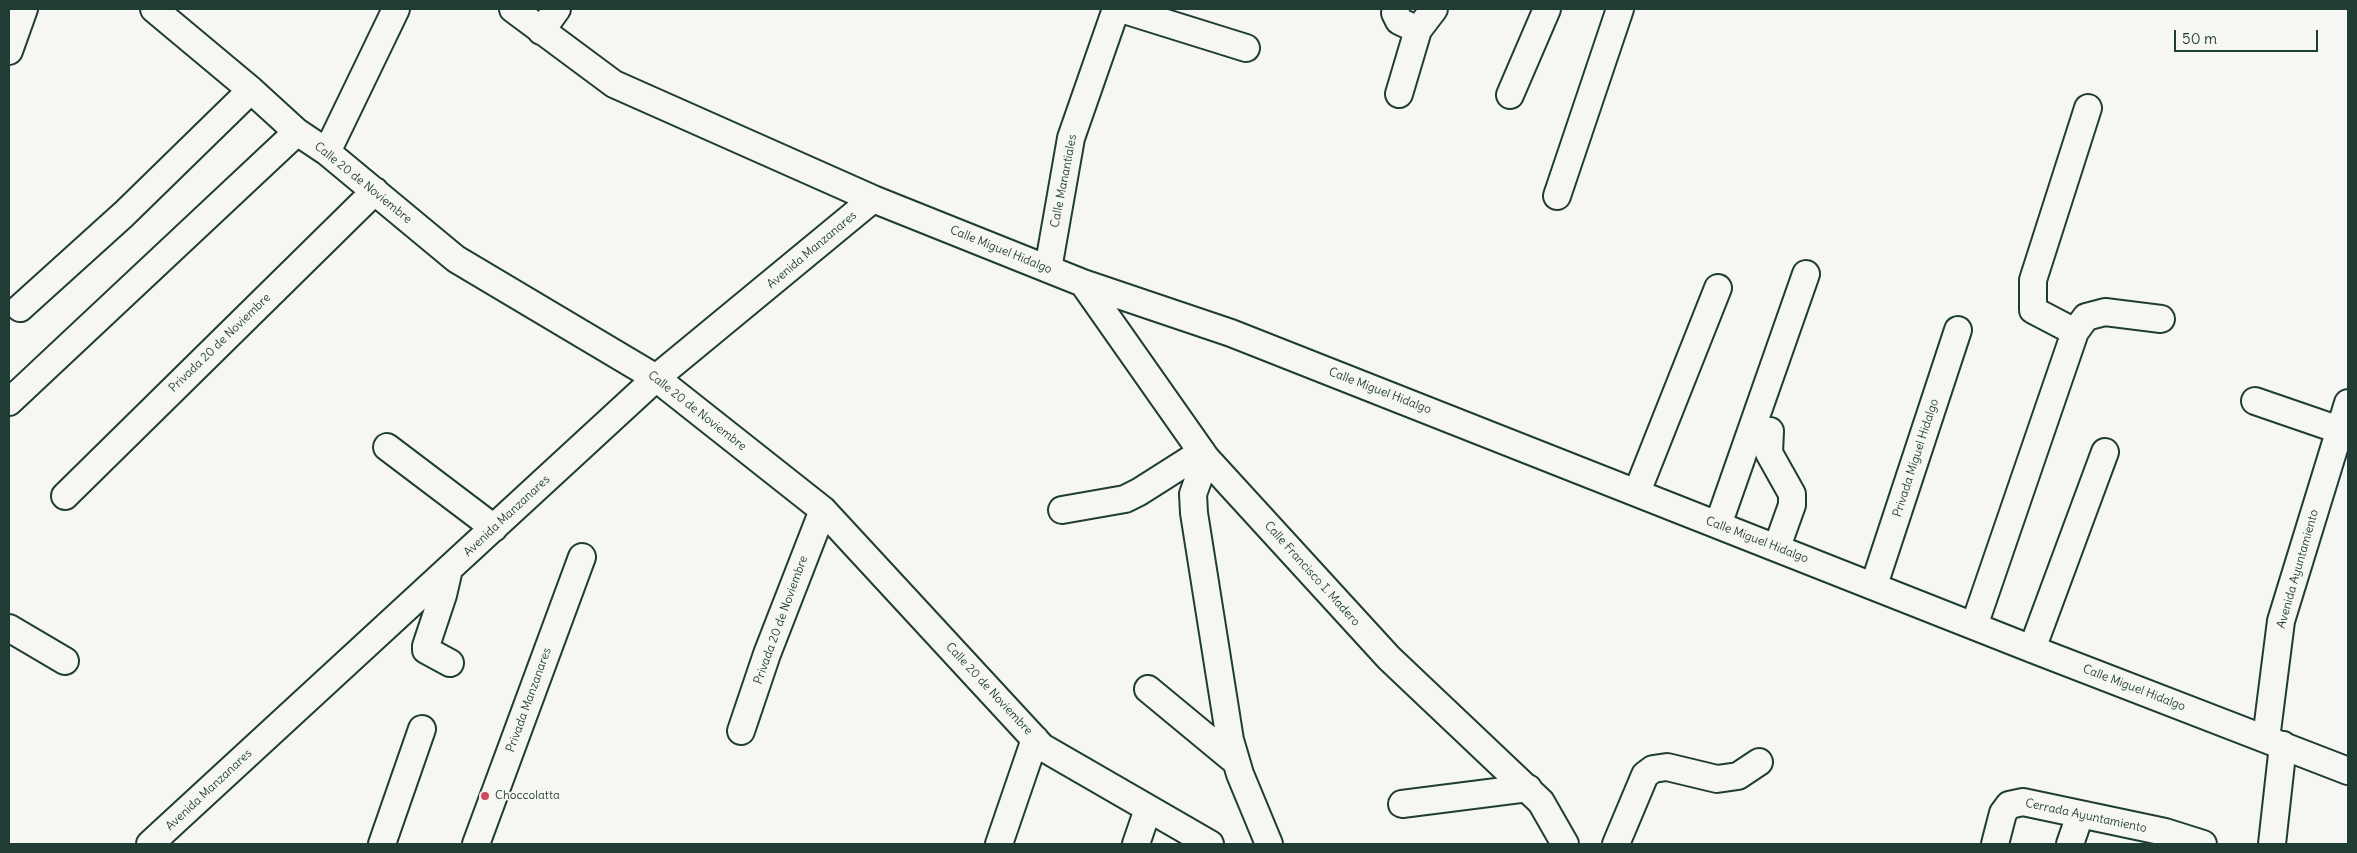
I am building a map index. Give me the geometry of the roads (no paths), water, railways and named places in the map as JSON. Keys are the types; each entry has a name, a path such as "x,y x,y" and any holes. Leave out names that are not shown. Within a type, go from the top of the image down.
{"street":[{"path":"9,51 24,9"},
{"name":"Calle 20 de Noviembre","path":"154,9 251,90 297,132 327,152 456,259 656,378 823,510 1035,739 1055,755 1210,844"},
{"path":"327,152 396,9"},
{"name":"Calle Miguel Hidalgo","path":"513,9 541,32 614,84 873,199 1083,283 1231,333 1874,585 2032,649 2348,770"},
{"path":"541,32 557,9"},
{"name":"Calle Manantiales","path":"1048,269 1071,138 1116,9"},
{"path":"1121,9 1246,48"},
{"path":"1396,9 1395,14 1399,21 1418,30"},
{"path":"1399,94 1418,30 1434,9"},
{"path":"1510,95 1547,9"},
{"path":"1557,196 1620,9"},
{"path":"20,308 124,214 251,90"},
{"path":"2075,332 2033,310 2033,280 2088,108"},
{"path":"9,402 297,132"},
{"name":"Privada 20 de Noviembre","path":"65,496 375,191"},
{"name":"Avenida Manzanares","path":"150,844 656,378 873,199"},
{"path":"1718,524 1806,274"},
{"name":"Calle Francisco I. Madero","path":"1083,283 1204,455 1389,658 1541,802 1565,844"},
{"path":"1637,492 1718,288"},
{"path":"1974,626 2075,332 2086,318 2105,312 2161,319"},
{"name":"Privada Miguel Hidalgo","path":"1874,585 1958,330"},
{"path":"2255,401 2344,432"},
{"name":"Avenida Ayuntamiento","path":"2272,844 2281,621 2344,432 2348,403"},
{"path":"1770,431 1769,453 1792,494 1792,505 1776,547"},
{"path":"387,447 494,528"},
{"path":"2032,649 2105,452"},
{"path":"1062,510 1125,499 1204,455"},
{"path":"1204,455 1193,494 1194,514 1230,740 1235,761 1269,844"},
{"name":"Privada 20 de Noviembre","path":"741,731 767,654 823,510"},
{"name":"Privada Manzanares","path":"476,844 582,556"},
{"path":"449,569 426,650 450,662"},
{"path":"9,628 65,661"},
{"path":"1148,689 1235,761"},
{"path":"382,844 422,729"},
{"path":"999,844 1035,739"},
{"path":"1616,844 1645,775 1653,769 1667,767 1717,780 1738,776 1759,762"},
{"path":"1402,804 1528,788"},
{"name":"Cerrada Ayuntamiento","path":"1995,844 2003,813 2016,802 2164,832 2203,844"},
{"path":"1136,844 1148,809"},
{"path":"2070,844 2080,814"}],"place":[{"name":"Choccolatta","path":"485,796"}]}
